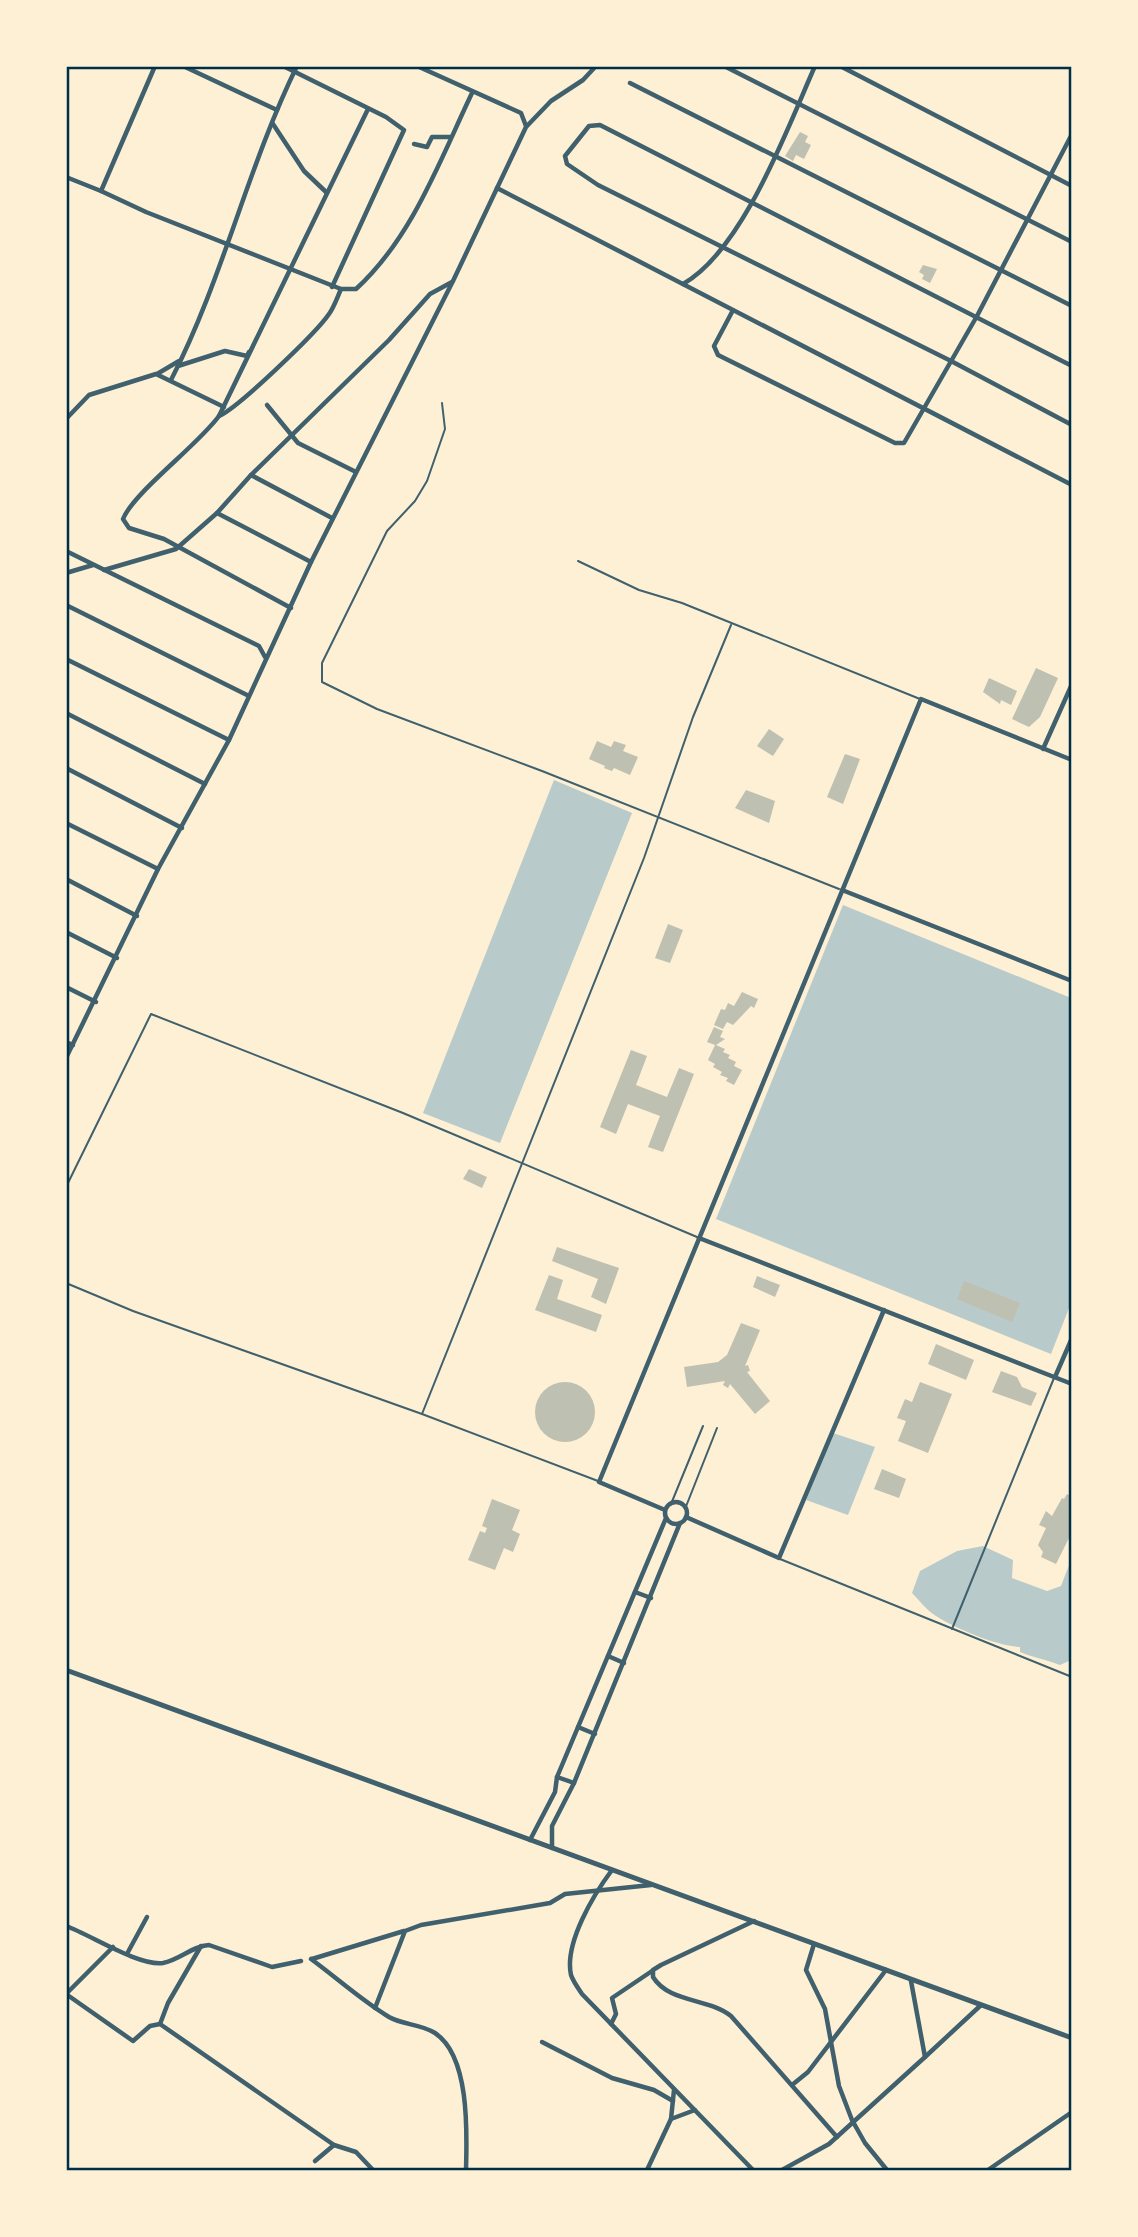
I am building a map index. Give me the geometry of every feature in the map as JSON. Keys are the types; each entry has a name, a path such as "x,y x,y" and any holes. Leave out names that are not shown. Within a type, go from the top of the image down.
{"street":[{"path":"101,191 155,66"},
{"path":"183,66 277,110"},
{"path":"283,66 296,69 401,126 404,134 331,287"},
{"path":"417,66 521,113 526,127"},
{"path":"66,1058 96,1002 158,869 229,740 247,695 311,562 453,281 526,127 551,101 583,80 596,66"},
{"path":"724,66 1072,242"},
{"path":"683,284 710,265 723,248 776,154 815,66"},
{"path":"841,66 1072,186"},
{"path":"171,380 211,296 227,244 277,110 296,69"},
{"path":"630,83 776,154 1072,306"},
{"path":"66,177 331,287 356,289 390,251 415,209 472,93"},
{"path":"219,416 368,109"},
{"path":"273,124 304,171 326,192"},
{"path":"1072,366 596,124 589,126 565,156 567,164 598,185 951,361 1072,425"},
{"path":"732,312 714,351 733,364 820,408 900,444 908,439 926,407 1072,134"},
{"path":"414,144 427,147 432,137 451,137"},
{"path":"497,188 732,312 926,407 1072,485"},
{"path":"104,570 177,548 217,513 250,475 389,340 429,294 453,281"},
{"path":"291,608 164,540 126,526 124,516 219,416 239,402 316,328 329,314 341,289"},
{"path":"178,367 225,351 247,356 254,347"},
{"path":"66,419 89,395 156,374 181,360"},
{"path":"156,374 224,407"},
{"path":"267,405 303,447 356,472"},
{"path":"250,475 332,519"},
{"path":"217,513 311,562"},
{"path":"66,551 259,646 272,644"},
{"path":"66,573 94,565"},
{"path":"66,606 247,695"},
{"path":"259,646 265,657"},
{"path":"66,659 229,740"},
{"path":"1044,748 1072,684"},
{"path":"665,1510 598,1482 921,699 1072,760"},
{"path":"66,713 205,784"},
{"path":"66,768 182,828"},
{"path":"66,823 158,869"},
{"path":"66,879 137,916"},
{"path":"842,890 1072,981"},
{"path":"66,932 117,958"},
{"path":"66,987 96,1002"},
{"path":"66,1042 73,1045"},
{"path":"699,1238 1072,1384"},
{"path":"686,1517 779,1558 847,1391 884,1310"},
{"path":"1055,1377 1072,1338"},
{"path":"665,1510 671,1504 678,1503 685,1509 686,1517"},
{"path":"530,1840 550,1804 557,1777 666,1518 665,1510"},
{"path":"552,1849 552,1826 595,1734 680,1523 686,1517"},
{"path":"666,1518 670,1523 680,1523"},
{"path":"635,1592 651,1598"},
{"path":"608,1656 624,1663"},
{"path":"66,1670 1072,2038"},
{"path":"578,1727 595,1734"},
{"path":"557,1777 574,1783"},
{"path":"550,1804 560,1808"},
{"path":"542,1821 552,1826"},
{"path":"612,1870 598,1889 579,1926 571,1974 582,1994 753,2171"},
{"path":"466,2171 465,2098 460,2075 447,2047 432,2031 402,2023 375,2008 311,1959 421,1925 551,1903 565,1894 652,1885"},
{"path":"128,1952 147,1917"},
{"path":"611,2024 616,2014 612,1998 653,1970 754,1921"},
{"path":"66,1926 151,1963 162,1963 201,1945 209,1945 272,1967 301,1961"},
{"path":"375,2008 405,1931"},
{"path":"814,1944 806,1970 825,2009 839,2086 852,2120 865,2143 887,2171"},
{"path":"160,2024 168,2003 201,1945"},
{"path":"113,1947 66,1994 133,2041 150,2026 160,2024 334,2145 356,2152 373,2171"},
{"path":"653,1970 653,1977 660,1987 716,2006 731,2016 837,2137"},
{"path":"792,2085 808,2072 887,1970"},
{"path":"911,1980 925,2057"},
{"path":"782,2171 822,2149 837,2137 852,2120 980,2006"},
{"path":"542,2042 612,2078 654,2090 673,2101"},
{"path":"647,2171 671,2119 674,2089"},
{"path":"671,2119 695,2110"},
{"path":"988,2171 1072,2112"},
{"path":"315,2161 334,2145"}],"lane":[{"path":"442,403 444,429 427,481 415,501 387,531 322,663 322,682 366,705 842,890"},
{"path":"578,561 613,579 691,607 921,699"},
{"path":"422,1414 659,818 688,730 732,625"},
{"path":"66,1188 151,1014 522,1163 699,1238"},
{"path":"66,1283 133,1311 422,1414 598,1482"},
{"path":"951,1629 1055,1377"},
{"path":"671,1504 703,1426"},
{"path":"685,1509 717,1428"},
{"path":"779,1558 1072,1677"}],"shaded area":[{"path":"554,780 632,813 500,1143 423,1113"},
{"path":"843,905 1071,998 1071,1303 1051,1354 716,1219"},
{"path":"833,1433 875,1447 848,1515 806,1500"},
{"path":"983,1546 1013,1560 1012,1578 1047,1591 1061,1586 1071,1560 1071,1660 1060,1665 1020,1652 1020,1647 1000,1644 966,1631 933,1614 912,1593 920,1571 957,1551"}],"building":[{"path":"800,132 808,136 805,142 811,145 804,159 796,155 793,161 785,156"},
{"path":"923,265 937,269 930,283 922,279 924,275 919,272"},
{"path":"1036,668 1058,678 1040,717 1029,727 1012,719"},
{"path":"989,678 1017,691 1011,705 1001,700 1000,704 983,692"},
{"path":"769,729 784,739 773,756 757,746"},
{"path":"597,741 611,747 614,741 626,745 623,751 638,757 630,775 614,768 612,771 604,768 605,766 589,759"},
{"path":"845,754 860,759 843,804 827,797"},
{"path":"746,790 775,801 769,823 735,808"},
{"path":"668,924 683,930 670,963 655,958"},
{"path":"742,992 758,999 754,1008 751,1006 733,1025 727,1022 723,1029 714,1025 721,1009 725,1010 728,1003 734,1006"},
{"path":"714,1027 723,1031 720,1037 725,1039 716,1045 725,1049 723,1052 730,1055 728,1058 736,1062 734,1066 742,1070 734,1085 726,1081 728,1078 720,1075 722,1072 708,1060 715,1045 707,1042"},
{"path":"631,1050 647,1056 636,1085 667,1097 679,1068 694,1074 663,1152 648,1147 660,1116 628,1104 616,1134 600,1127"},
{"path":"469,1169 487,1177 482,1188 463,1179"},
{"path":"557,1247 619,1268 606,1304 591,1297 598,1279 552,1261"},
{"path":"549,1275 563,1280 557,1299 602,1315 596,1332 535,1310"},
{"path":"757,1276 780,1285 775,1297 753,1287"},
{"path":"964,1281 1020,1303 1012,1322 957,1299"},
{"path":"741,1323 760,1330 745,1366 748,1365 750,1371 747,1372 770,1401 755,1414 730,1384 728,1388 723,1385 725,1381 687,1387 684,1367 718,1362 727,1355"},
{"path":"936,1344 974,1360 966,1380 928,1364"},
{"path":"1001,1371 1017,1377 1022,1387 1037,1393 1031,1406 992,1392"},
{"path":"565,1382 582,1387 590,1395 595,1412 590,1429 582,1437 565,1442 548,1437 540,1429 535,1412 540,1395 548,1387"},
{"path":"920,1382 952,1394 928,1453 898,1441 906,1421 897,1418 905,1399 912,1402"},
{"path":"882,1469 906,1479 899,1498 874,1489"},
{"path":"1067,1494 1072,1497 1072,1532 1056,1564 1041,1557 1043,1552 1038,1545 1046,1528 1039,1525 1046,1511 1052,1516"},
{"path":"492,1499 520,1510 512,1530 520,1534 513,1552 504,1548 495,1570 468,1560 480,1531 485,1533 487,1528 482,1526"}]}
